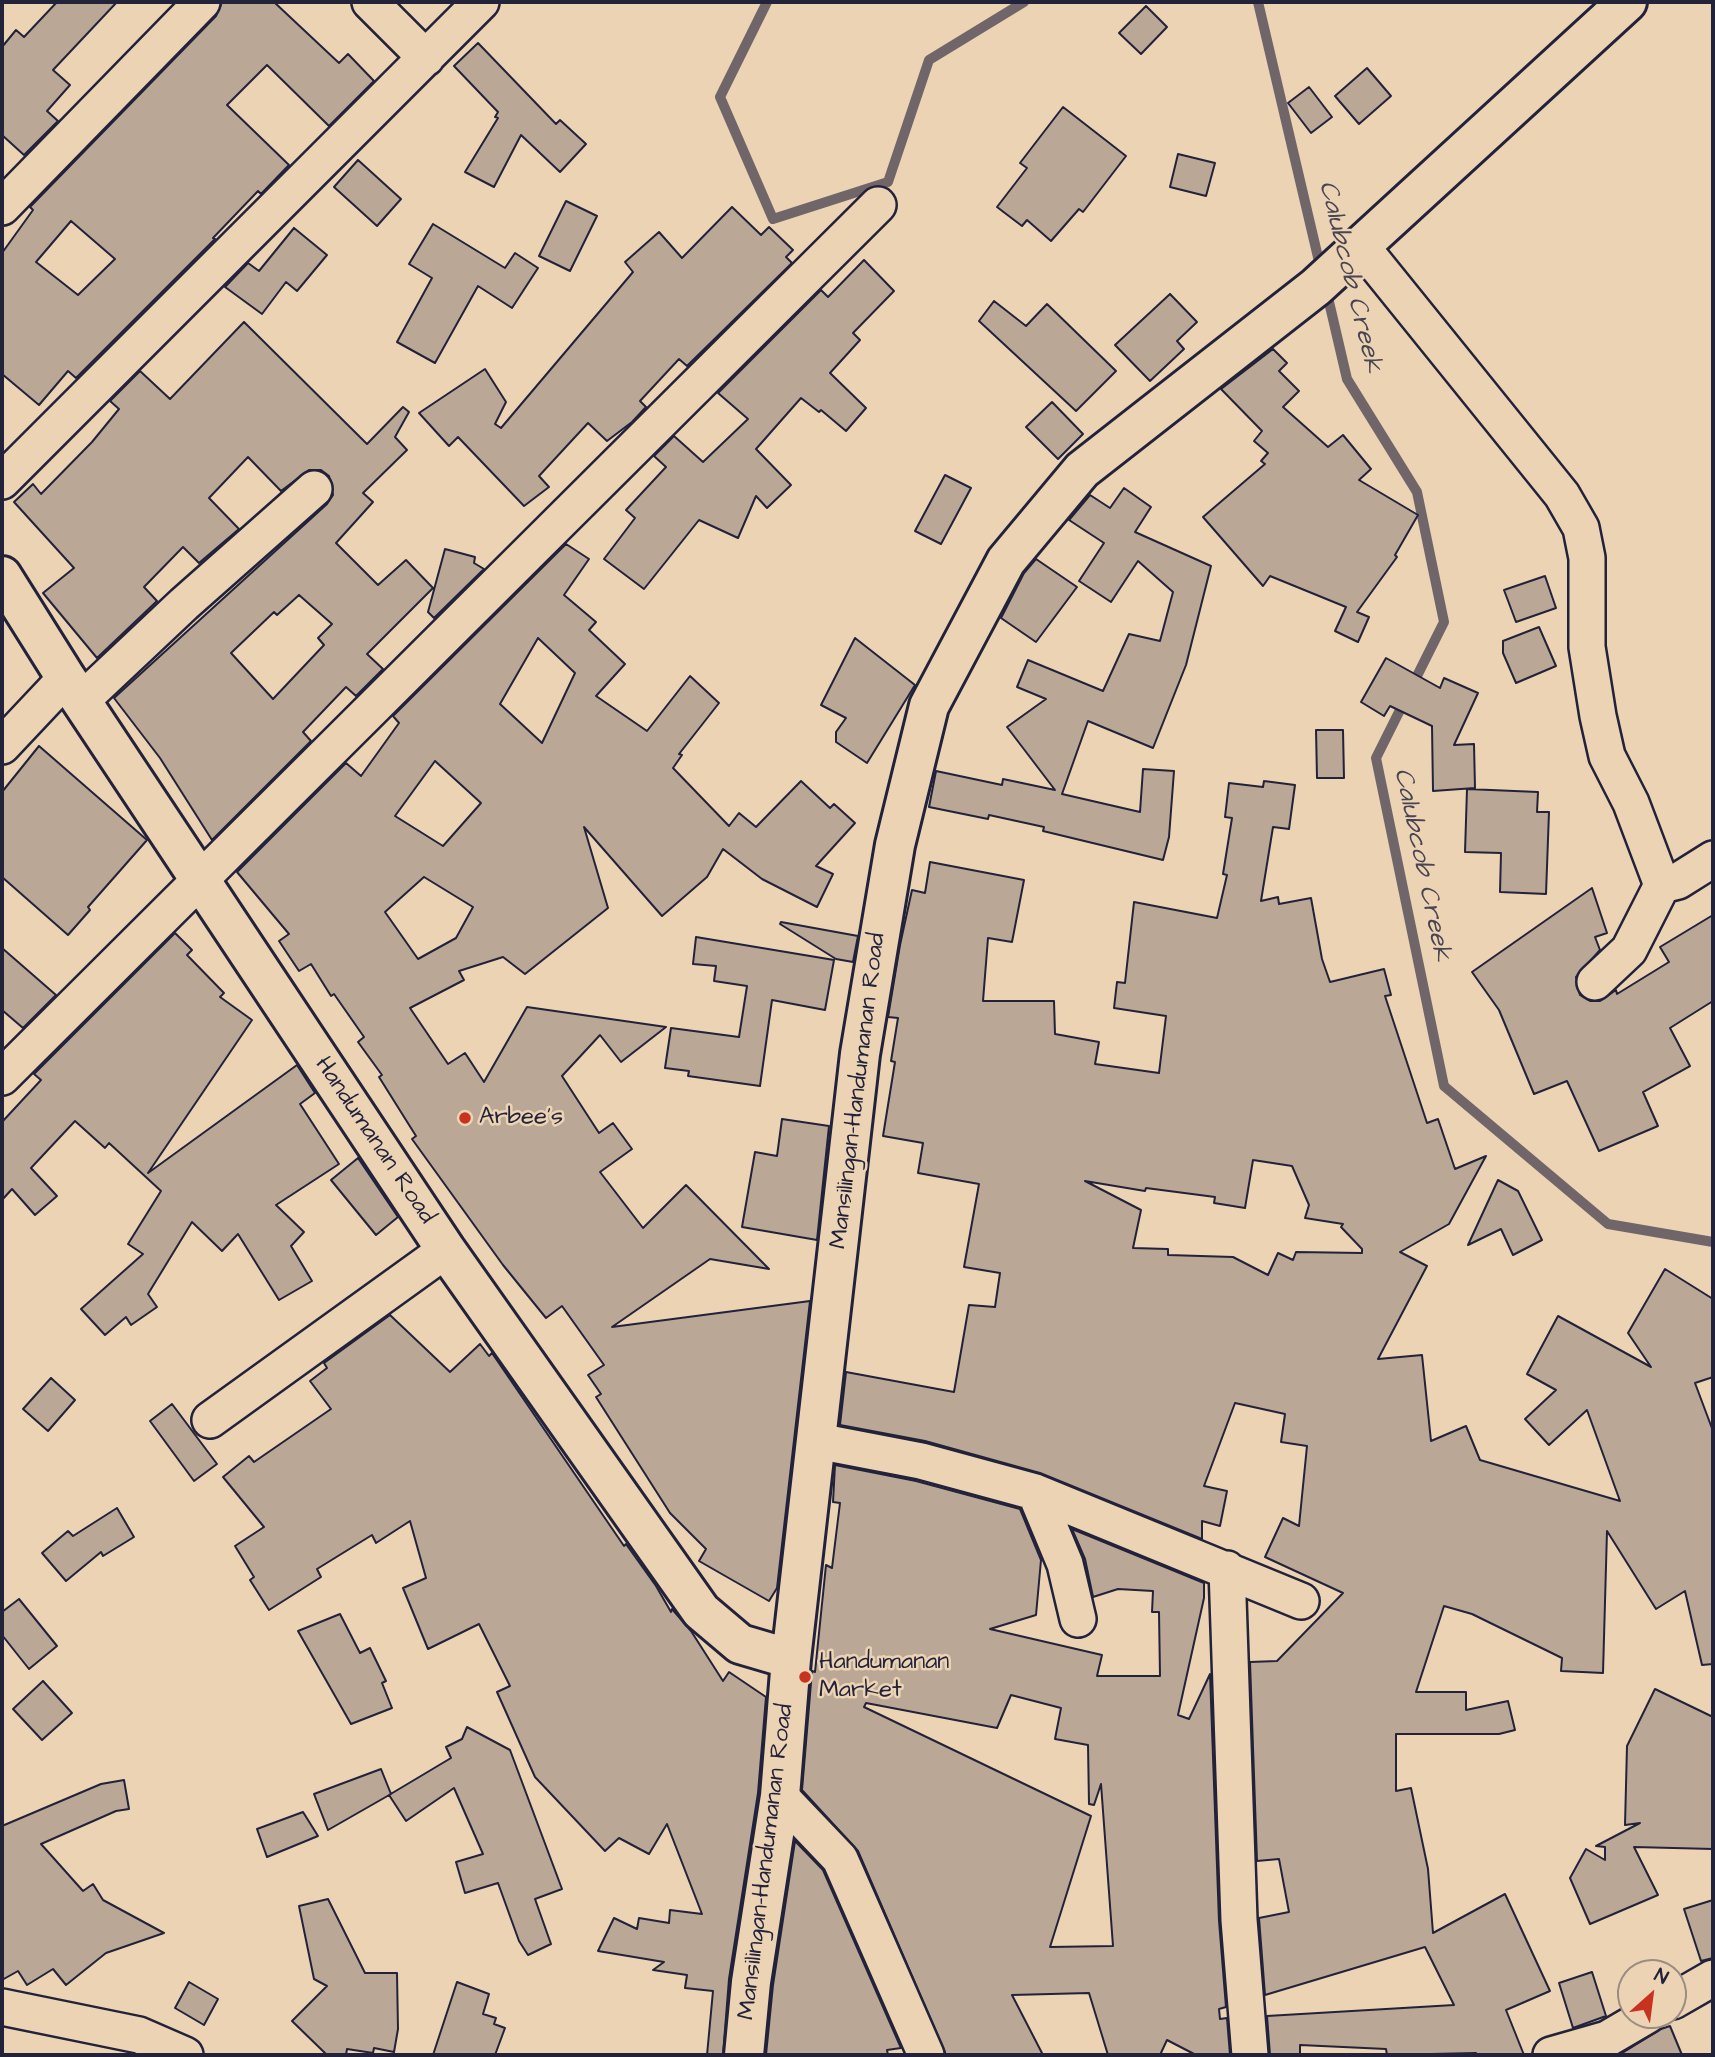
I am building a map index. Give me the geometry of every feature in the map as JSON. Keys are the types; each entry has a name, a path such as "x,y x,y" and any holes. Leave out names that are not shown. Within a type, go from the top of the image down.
{"street":[{"path":"2,207 202,2"},
{"path":"370,2 426,58"},
{"path":"2,481 481,2"},
{"name":"Mansilingan-Handumanan Road","path":"744,2055 751,1982 780,1796 791,1659 860,1054 895,845 929,706 1006,561 1082,470 1316,287 1627,2"},
{"path":"2,1077 878,205"},
{"path":"1358,249 1562,495 1581,528 1587,558 1587,648 1606,755 1634,812 1662,885 1629,950 1595,982"},
{"path":"2,746 184,604 314,489"},
{"name":"Handumanan Road","path":"2,576 74,690 446,1250 701,1611 740,1644 791,1659"},
{"path":"1662,885 1678,881 1713,859"},
{"path":"211,1420 446,1250"},
{"path":"817,1441 921,1461 1035,1492 1301,1601"},
{"path":"1035,1492 1065,1564 1078,1619"},
{"path":"1227,1569 1239,1920 1250,2055"},
{"path":"780,1796 840,1859 926,2055"},
{"path":"1687,1993 1713,1978"},
{"path":"2,2007 139,2035 185,2055"},
{"path":"1551,2055 1607,2039 1624,2029"}],"building":[{"path":"57,2 117,2 53,70 70,85 47,111 58,121 24,155 2,135 2,47 16,30 24,37"},
{"path":"222,2 274,2 339,63 348,54 374,81 329,126 267,65 227,105 289,165 261,194 258,191 213,238 215,239 76,378 68,371 39,405 2,374 2,253 33,210 30,207 216,16","holes":["71,221 115,259 78,295 36,262"]},
{"path":"1146,6 1167,27 1141,54 1119,33"},
{"path":"478,43 556,124 560,120 586,144 560,172 521,135 494,187 465,172 498,118 495,117 498,112 454,66"},
{"path":"1367,68 1391,96 1359,124 1335,96"},
{"path":"1309,87 1332,117 1311,133 1288,103"},
{"path":"1063,107 1126,156 1083,212 1079,209 1051,241 1027,220 1022,226 997,207 1027,168 1020,163"},
{"path":"1178,154 1215,163 1206,196 1170,187"},
{"path":"358,160 401,199 377,226 334,187"},
{"path":"566,201 597,216 570,271 539,256"},
{"path":"732,207 761,235 769,227 793,250 786,257 792,263 687,366 679,359 640,401 646,407 632,422 607,441 588,423 539,476 549,487 524,506 458,437 449,446 419,413 485,369 506,402 495,424 501,428 633,272 625,262 659,232 682,258"},
{"path":"433,224 505,268 515,253 538,268 512,308 478,286 435,363 397,342 432,278 409,264"},
{"path":"294,228 327,255 297,291 286,282 262,314 225,287 248,263 259,271"},
{"path":"864,260 894,291 853,333 860,340 830,373 866,408 846,431 821,410 819,412 801,398 756,449 791,485 767,508 756,496 738,538 699,520 644,589 604,559 635,518 626,510 666,467 654,456 674,436 703,462 748,419 718,393 821,290 828,297"},
{"path":"1170,294 1197,322 1177,341 1184,349 1150,381 1115,345"},
{"path":"994,301 1026,326 1047,304 1116,371 1076,411 979,321"},
{"path":"244,322 367,444 403,407 409,412 395,437 407,450 363,493 373,502 336,543 378,585 406,560 433,588 367,654 383,669 356,696 346,687 303,732 311,741 212,840 160,758 114,698 327,504 333,495 329,476 321,470 309,470 281,491 248,457 209,498 239,529 199,563 183,547 144,587 157,601 97,658 43,593 74,568 14,502 33,484 41,494 92,442 119,409 110,401 140,371 170,399","holes":["299,595 332,624 318,638 324,645 273,699 231,653 274,612 277,615"]},
{"path":"1273,349 1287,363 1279,371 1299,391 1283,407 1328,447 1343,435 1371,469 1359,480 1418,515 1395,555 1397,557 1357,612 1369,617 1358,642 1335,631 1346,607 1270,576 1263,586 1203,517 1265,464 1261,461 1268,453 1254,441 1262,431 1221,389"},
{"path":"1052,402 1083,434 1058,459 1026,427"},
{"path":"945,475 971,488 941,544 915,531"},
{"path":"1124,488 1151,507 1135,532 1211,566 1186,665 1153,748 1088,721 1062,794 1140,812 1143,769 1174,771 1169,837 1163,860 1043,831 1044,827 989,815 988,819 929,807 936,771 1002,785 1003,779 1055,790 1007,727 1046,699 1017,687 1028,660 1103,691 1129,634 1160,641 1173,592 1138,561 1111,602 1079,581 1104,543 1069,520 1090,495 1110,508"},
{"path":"566,544 589,559 564,595 596,622 589,630 625,664 596,696 647,731 690,676 719,703 679,754 682,755 673,768 729,826 739,813 756,827 801,781 830,808 834,804 855,823 816,866 833,874 817,907 762,879 723,849 707,877 662,916 584,827 608,908 525,974 503,957 459,971 464,980 410,1008 448,1064 465,1053 484,1082 527,1007 666,1027 621,1062 600,1035 562,1076 599,1133 613,1123 632,1149 600,1172 643,1228 686,1185 769,1269 710,1259 612,1327 810,1301 777,1588 769,1601 699,1561 706,1549 670,1513 596,1397 601,1394 588,1375 604,1365 562,1306 546,1318 503,1265 412,1139 416,1136 379,1077 382,1075 358,1042 364,1037 334,994 331,996 311,964 299,971 279,941 289,934 237,872 346,763 361,776 399,723 393,716","holes":["538,638 575,673 542,743 500,704","435,761 481,803 443,846 395,816","424,877 473,907 456,938 418,959 385,912"]},
{"path":"445,549 475,557 474,563 484,569 434,618 428,612"},
{"path":"1036,559 1077,587 1036,642 1001,618 1024,573"},
{"path":"1545,576 1556,608 1516,622 1504,590"},
{"path":"1539,627 1556,666 1516,683 1503,653 1503,641"},
{"path":"855,638 915,685 867,763 836,742 836,732 846,718 821,705"},
{"path":"1386,658 1440,688 1444,678 1478,693 1454,745 1474,744 1475,788 1433,791 1432,726 1390,706 1384,716 1361,702"},
{"path":"1316,730 1343,730 1344,778 1317,778"},
{"path":"39,746 147,840 88,907 90,910 68,935 2,877 2,792"},
{"path":"1264,781 1295,785 1289,829 1273,827 1261,901 1278,897 1279,904 1311,898 1322,959 1330,982 1384,969 1391,995 1385,996 1427,1123 1438,1119 1455,1169 1486,1156 1449,1224 1400,1252 1427,1266 1378,1359 1422,1355 1431,1441 1466,1426 1480,1460 1620,1501 1587,1410 1549,1445 1525,1419 1556,1390 1527,1374 1558,1316 1651,1367 1628,1333 1665,1269 1713,1299 1713,1377 1695,1383 1713,1431 1713,1664 1702,1665 1685,1591 1656,1609 1607,1531 1603,1673 1561,1671 1562,1658 1472,1614 1444,1606 1416,1692 1466,1692 1466,1710 1508,1701 1515,1730 1499,1734 1396,1734 1396,1791 1411,1788 1428,1869 1433,1933 1505,1894 1550,1991 1506,2010 1524,2055 1387,2055 1386,2049 1300,2045 1300,2055 1270,2055 1267,2016 1454,2005 1425,1947 1265,1995 1259,1918 1289,1912 1279,1859 1257,1861 1250,1662 1277,1661 1343,1593 1265,1557 1283,1518 1299,1526 1307,1446 1281,1442 1285,1414 1235,1403 1204,1486 1227,1491 1220,1526 1202,1521 1202,1539 1040,1473 925,1441 840,1425 846,1372 954,1392 969,1305 995,1307 1000,1273 964,1267 979,1184 918,1173 923,1143 883,1136 895,1062 891,1061 898,1018 888,1017 900,945 912,890 925,893 930,862 1024,880 1012,942 988,938 983,1001 1054,1001 1055,1034 1099,1042 1095,1064 1159,1073 1166,1016 1114,1008 1117,982 1125,983 1134,902 1217,918 1227,875 1223,874 1232,818 1225,817 1229,783 1263,787","holes":["1253,1160 1292,1166 1309,1205 1305,1218 1343,1224 1341,1227 1362,1249 1362,1253 1296,1252 1293,1260 1278,1253 1268,1275 1233,1257 1168,1255 1168,1249 1133,1248 1141,1210 1085,1181 1145,1191 1146,1188 1215,1197 1214,1203 1245,1208"]},
{"path":"1467,789 1538,792 1537,812 1549,812 1546,894 1500,892 1501,853 1465,852"},
{"path":"1592,888 1607,933 1595,937 1600,950 1576,977 1580,995 1590,1001 1600,1001 1616,990 1617,994 1669,962 1660,947 1713,915 1713,1001 1670,1028 1690,1066 1643,1092 1658,1126 1599,1151 1567,1081 1534,1094 1499,1010 1472,972"},
{"path":"781,922 858,936 853,962 836,959 780,924"},
{"path":"175,933 192,950 187,955 224,993 220,997 252,1020 148,1173 297,1065 315,1093 300,1104 339,1164 276,1205 304,1232 291,1246 312,1281 279,1300 238,1234 222,1251 192,1222 148,1294 157,1307 131,1325 126,1317 105,1335 81,1309 143,1254 128,1244 161,1191 109,1143 105,1148 75,1121 31,1168 57,1196 35,1215 12,1189 2,1200 2,1122 41,1080 34,1074"},
{"path":"696,937 834,960 825,1010 772,1000 760,1086 688,1076 689,1071 665,1068 671,1028 739,1037 747,986 714,981 716,966 693,964"},
{"path":"2,948 56,995 23,1028 2,1010"},
{"path":"782,1119 829,1126 817,1240 742,1227 755,1152 777,1156"},
{"path":"358,1158 398,1217 376,1235 331,1180"},
{"path":"1498,1180 1518,1191 1542,1240 1513,1255 1501,1229 1468,1245"},
{"path":"390,1315 450,1372 480,1344 489,1356 492,1353 624,1546 626,1544 656,1586 671,1612 672,1609 691,1631 723,1681 729,1672 766,1697 758,1793 729,1979 723,2055 707,2055 713,1991 685,1988 687,1975 653,1970 664,1962 598,1951 614,1918 637,1929 639,1918 669,1923 670,1910 702,1914 667,1824 649,1854 619,1838 605,1851 535,1777 497,1692 510,1686 479,1624 428,1649 403,1588 426,1578 410,1521 376,1543 372,1535 317,1569 321,1577 269,1610 250,1580 254,1577 235,1546 264,1527 223,1477 249,1456 254,1462 331,1409 310,1381 327,1368 324,1363"},
{"path":"51,1378 75,1400 48,1431 23,1409"},
{"path":"172,1404 217,1464 194,1481 150,1421"},
{"path":"835,1465 916,1481 1020,1509 1041,1560 1036,1615 990,1629 1102,1655 1097,1676 1160,1676 1159,1612 1152,1612 1153,1591 1118,1589 1093,1597 1085,1559 1072,1529 1204,1583 1204,1598 1178,1715 1189,1719 1210,1674 1219,1921 1226,2007 1219,2009 1220,2019 1227,2018 1230,2055 1196,2055 1167,2040 1160,2055 1108,2055 1089,1993 1012,1995 1043,2055 946,2055 858,1851 802,1790 812,1671 815,1672 826,1565 832,1568 840,1503 833,1502","holes":["1011,1695 1061,1708 1055,1739 1088,1745 1089,1804 1094,1805 1101,1784 1113,1946 1050,1947 1091,1816 864,1707 866,1703 997,1728"]},
{"path":"117,1508 134,1537 103,1556 101,1552 66,1581 42,1553 68,1531 73,1536"},
{"path":"19,1599 57,1646 29,1669 2,1635 2,1612"},
{"path":"340,1614 360,1653 370,1648 386,1681 382,1683 392,1708 351,1724 298,1631"},
{"path":"43,1681 72,1713 42,1740 13,1709"},
{"path":"1655,1689 1713,1717 1713,1849 1634,1847 1658,1895 1590,1924 1570,1878 1586,1849 1605,1860 1605,1847 1596,1846 1640,1823 1625,1825 1627,1746"},
{"path":"467,1727 510,1750 562,1889 535,1899 551,1944 528,1955 519,1941 498,1883 465,1893 456,1862 483,1854 454,1788 406,1821 389,1795 451,1758 446,1747 462,1739"},
{"path":"381,1769 391,1794 328,1830 314,1794"},
{"path":"124,1780 129,1809 116,1811 41,1844 83,1891 93,1884 103,1900 164,1933 106,1953 66,1985 53,1969 27,1985 18,1971 2,1980 2,1826 101,1784"},
{"path":"303,1812 318,1836 267,1857 257,1829"},
{"path":"795,1841 823,1870 901,2048 887,2050 888,2055 766,2055 773,1985"},
{"path":"328,1899 365,1973 397,1973 398,2029 394,2052 374,2048 373,2053 347,2049 346,2055 327,2055 292,2021 327,1986 314,1979 299,1906"},
{"path":"1713,1900 1713,1958 1701,1961 1684,1909"},
{"path":"1592,1972 1606,2016 1573,2028 1559,1983"},
{"path":"189,1982 218,1999 204,2025 175,2008"},
{"path":"457,1982 489,1994 483,2014 496,2018 494,2024 505,2028 495,2055 433,2055"},
{"path":"1661,2029 1671,2029 1682,2055 1619,2055"}],"waterway":[{"name":"Calubcob Creek","path":"767,2 720,97 773,219 888,182 929,60 1024,2"},
{"name":"Calubcob Creek","path":"1258,2 1321,270"},
{"name":"Calubcob Creek","path":"1326,289 1347,379 1417,492 1444,622 1376,758 1444,1086 1608,1224 1713,1242"}],"place":[{"name":"Arbee's","path":"465,1118"},
{"name":"Handumanan Market","path":"805,1677"}]}
